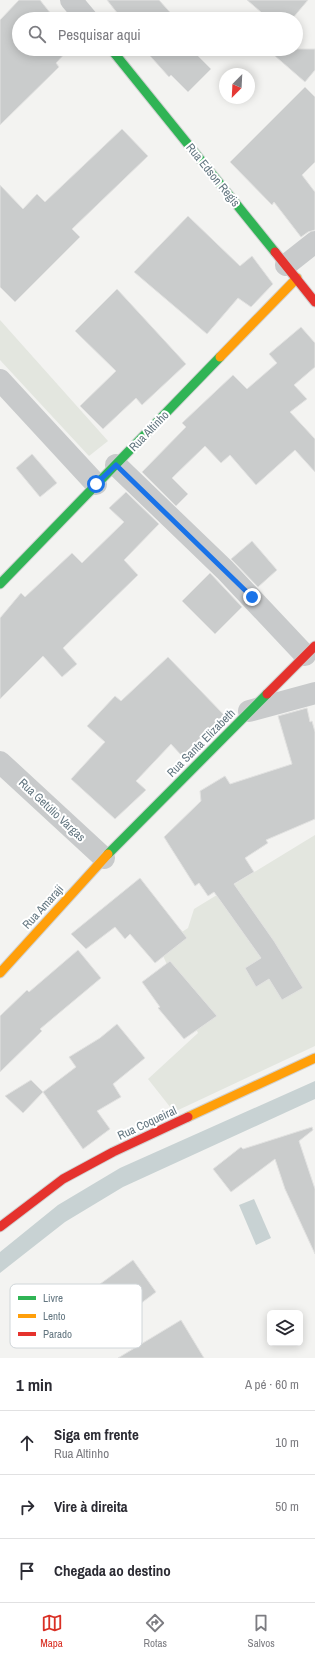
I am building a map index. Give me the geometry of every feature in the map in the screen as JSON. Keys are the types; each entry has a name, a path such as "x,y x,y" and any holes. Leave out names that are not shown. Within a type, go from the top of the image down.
{"street":[{"path":"71,0 81,12"},
{"name":"Rua Edson Regis","path":"117,56 315,302"},
{"name":"Rua Altinho","path":"0,584 116,465 292,272 315,242"},
{"path":"0,380 96,484"},
{"path":"116,465 310,650"},
{"name":"Rua Santa Elizabeth","path":"104,858 310,650"},
{"path":"249,711 315,693"},
{"name":"Rua Getúlio Vargas","path":"0,762 104,858"},
{"name":"Rua Amaraji","path":"0,973 104,858"},
{"name":"Rua Coqueiral","path":"0,1227 64,1179 113,1152 315,1058"}],"shaded area":[{"path":"0,320 108,441 89,456 0,360"},
{"path":"315,835 315,1046 174,1112 148,1079 198,1033 159,947 188,928 194,909"},
{"path":"315,1081 315,1099 123,1187 65,1222 0,1273 0,1252 58,1205 120,1168"},
{"path":"254,1199 271,1238 256,1245 239,1205"}],"building":[{"path":"19,0 40,0 49,12 12,12 12,56 62,56 56,63 59,67 0,125 0,20"},
{"path":"107,0 159,0 170,12 116,12"},
{"path":"247,0 308,0 298,12 261,12"},
{"path":"303,49 315,49 315,70 305,82 275,56 303,56"},
{"path":"150,56 198,56 211,69 188,92 171,75 169,77"},
{"path":"305,87 315,97 315,162 302,175 315,192 315,230 308,232 301,237 274,202 272,205 230,162"},
{"path":"122,129 148,156 72,229 80,237 15,302 0,287 0,185 23,209 37,194 45,202"},
{"path":"188,216 240,266 252,256 273,284 251,307 238,298 207,334 134,272"},
{"path":"117,289 186,364 142,405 136,398 103,429 80,406 116,371 75,331"},
{"path":"301,327 315,343 315,367 294,385 307,399 290,412 315,439 315,472 295,450 256,485 230,455 221,463 205,446 172,478 188,494 176,506 142,472 186,427 182,423 233,375 247,389 277,363 269,354"},
{"path":"32,454 57,483 40,497 16,468"},
{"path":"126,492 159,524 124,560 138,575 63,648 77,664 62,677 43,656 0,699 0,618 21,593 25,597 72,553 82,563 124,522 109,508"},
{"path":"252,541 277,570 258,587 231,559"},
{"path":"210,573 242,607 215,634 182,601"},
{"path":"168,657 224,715 182,756 171,744 136,781 146,790 115,819 71,779 105,742 87,726 115,696 121,701"},
{"path":"307,708 310,722 312,721 315,732 315,819 266,840 268,843 245,858 254,872 234,884 274,941 303,988 282,1000 269,979 256,987 245,968 261,958 214,892 208,896 199,883 195,886 164,837 201,801 200,791 225,776 230,784 292,764 278,716"},
{"path":"140,878 187,938 155,963 130,934 125,939 115,927 86,949 71,934"},
{"path":"78,950 101,978 40,1029 42,1031 0,1072 0,1016 27,990 29,992"},
{"path":"170,961 217,1016 184,1039 158,1008 160,1007 142,982"},
{"path":"117,1024 145,1058 113,1084 121,1097 97,1111 110,1129 83,1149 43,1092 76,1067 69,1057 100,1038"},
{"path":"31,1080 43,1092 23,1113 5,1096"},
{"path":"312,1127 313,1130 299,1141 315,1189 315,1254 285,1189 275,1159 231,1192 213,1169 241,1147 243,1149"},
{"path":"133,1260 156,1292 142,1302 142,1284 100,1284"},
{"path":"181,1320 204,1358 118,1358 135,1348 142,1348 142,1344"}],"traffic: fast":[{"path":"117,56 275,252"},
{"path":"0,584 220,357"},
{"path":"108,854 267,694"}],"traffic: slow":[{"path":"220,357 297,278"},
{"path":"0,973 108,854"},
{"path":"188,1117 315,1058"}],"traffic: jam":[{"path":"275,252 315,302"},
{"path":"267,694 315,646"},
{"path":"0,1227 63,1179 113,1152 188,1117"}],"route":[{"path":"96,484 116,465 252,597"}]}
